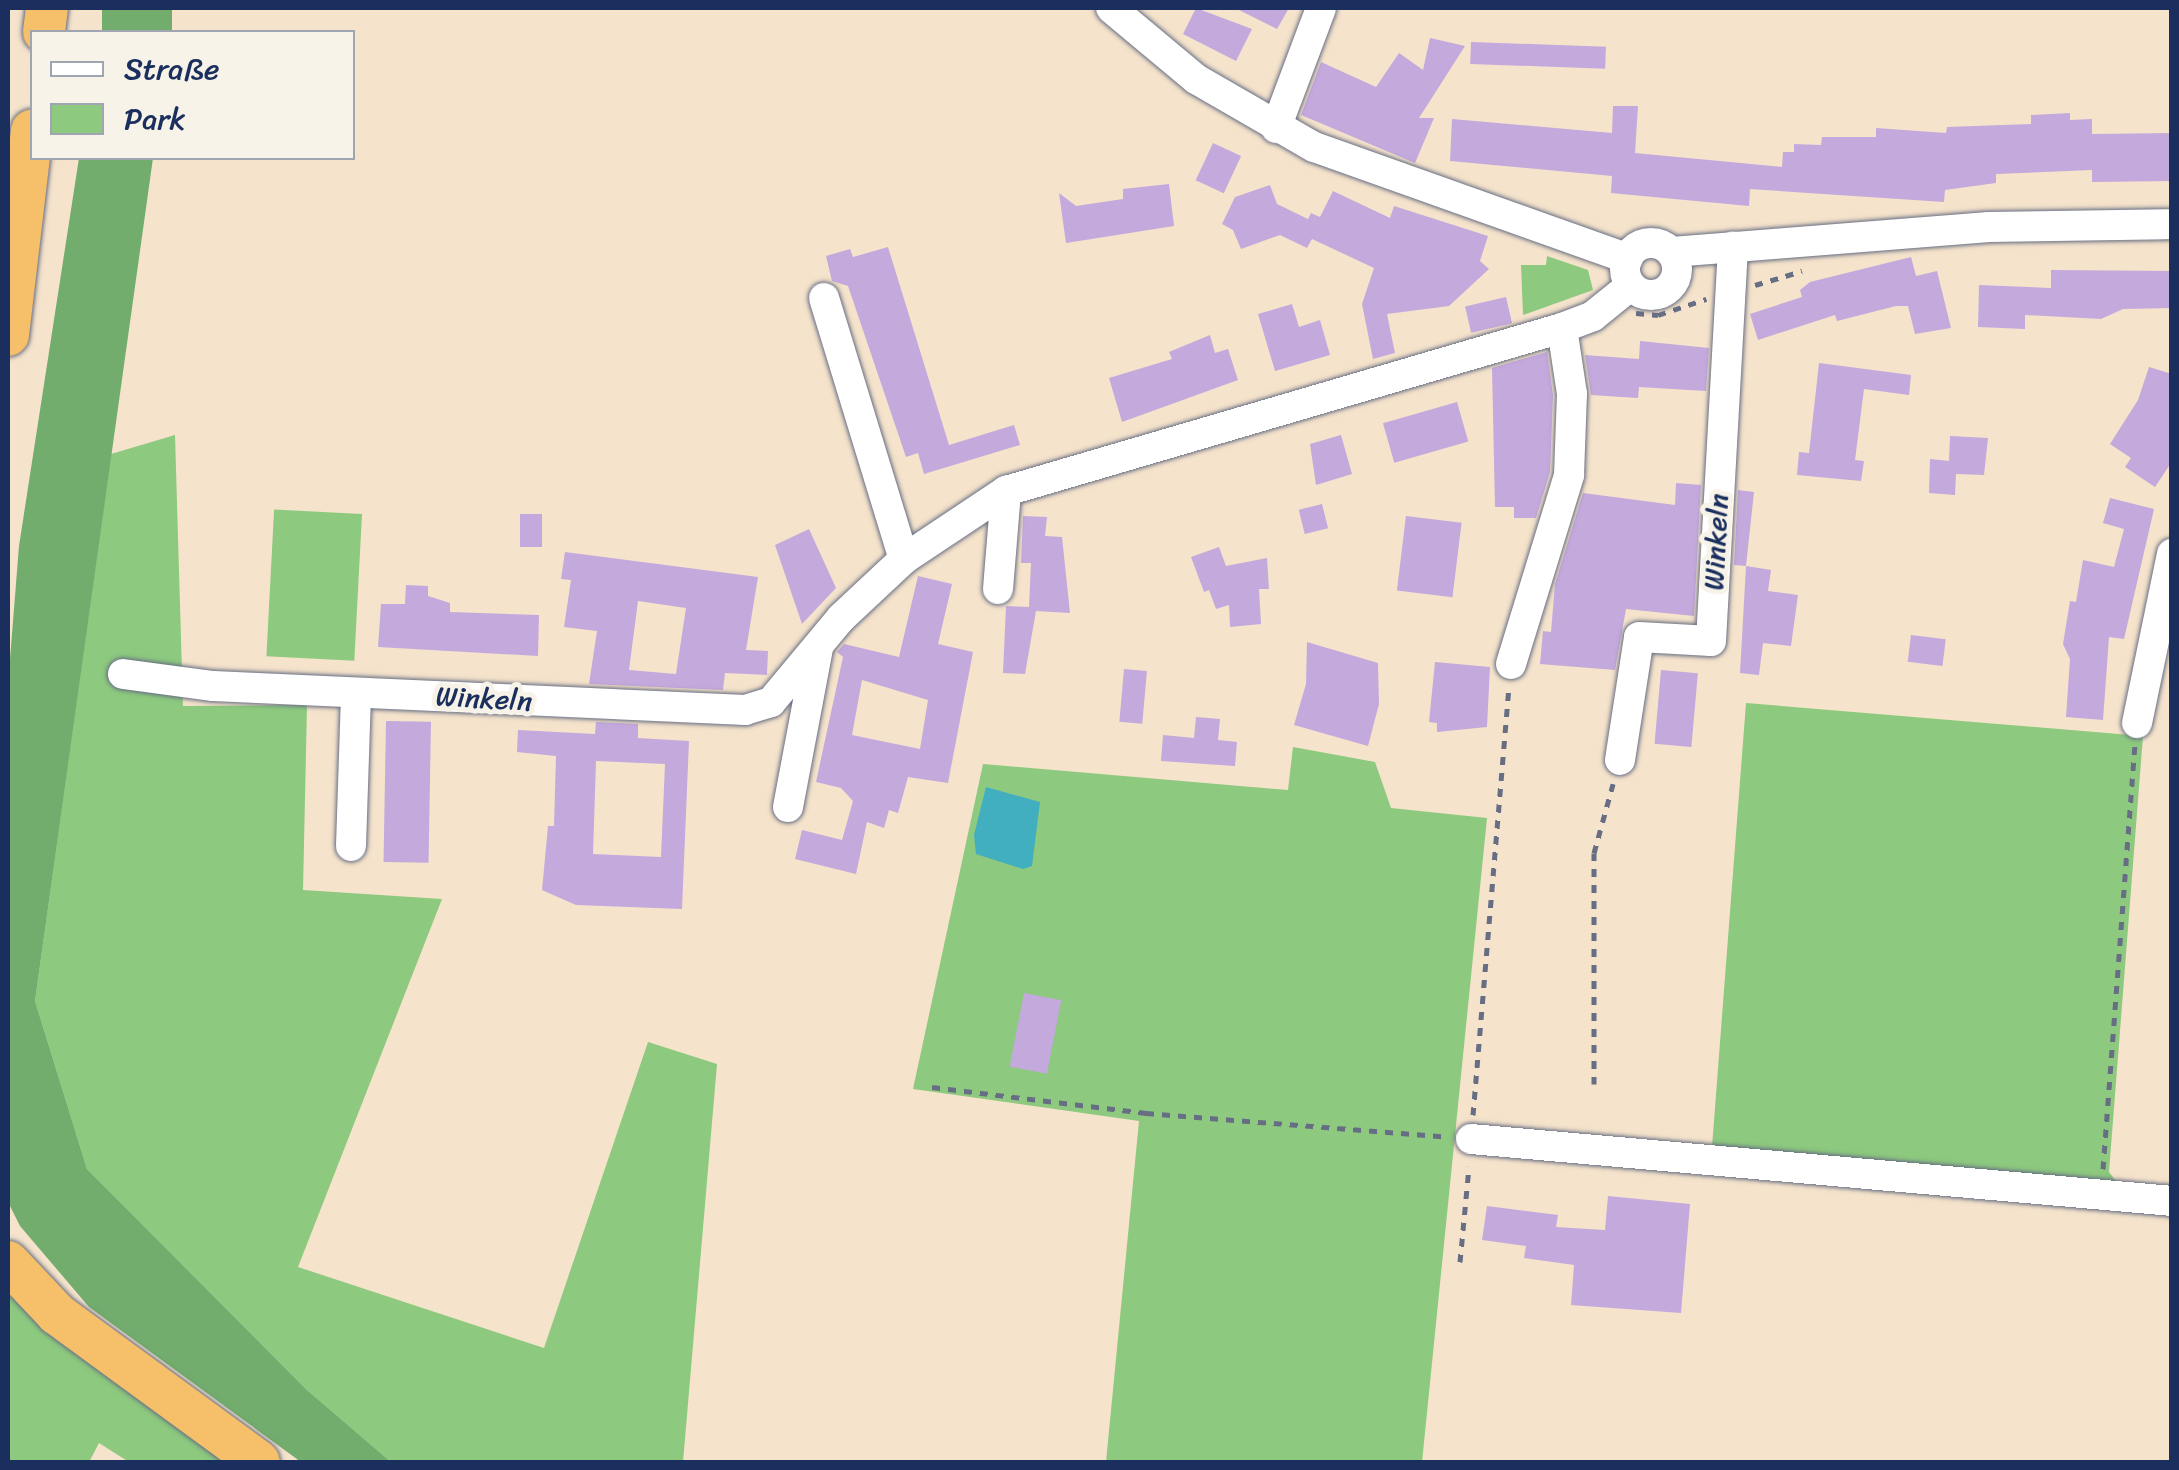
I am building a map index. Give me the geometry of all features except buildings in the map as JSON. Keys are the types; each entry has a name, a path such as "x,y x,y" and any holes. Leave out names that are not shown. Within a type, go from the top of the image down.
{"highway":[{"path":"8,335 30,147"},
{"path":"8,1262 56,1314 259,1462"}],"street":[{"name":"Winkeln","path":"1111,8 1196,79 1276,128 1648,294 1672,286 1678,271 1672,252"},
{"path":"1276,128 1322,8"},
{"name":"Winkeln","path":"122,674 213,686 745,710 770,702 819,645 904,559 1006,491 1562,328 1624,281 1649,242 1672,252 1989,227 2172,224"},
{"name":"Winkeln","path":"1620,760 1639,637 1711,641 1733,247"},
{"path":"824,298 904,559"},
{"path":"1511,664 1569,475 1572,394 1562,328"},
{"path":"998,589 1006,491"},
{"path":"2137,724 2172,554"},
{"path":"788,807 819,645"},
{"path":"351,846 356,692"},
{"path":"1471,1139 2172,1201"}],"path":[{"path":"1624,281 1644,317 1806,270"},
{"path":"1460,1262 1511,664"},
{"path":"2101,1195 2137,724"},
{"path":"1594,1084 1594,853 1620,760"},
{"path":"932,1087 1146,1113 1471,1139"}],"green space":[{"path":"102,8 172,8 172,30 102,30"},
{"path":"79,160 153,160 35,1001 87,1169 307,1390 391,1462 301,1462 89,1307 20,1226 8,1202 8,684 19,546"},
{"path":"1547,256 1588,270 1593,290 1523,315 1521,265 1546,265"},
{"path":"175,435 183,706 307,705 303,890 442,899 298,1267 544,1348 648,1042 717,1064 683,1462 391,1462 307,1390 87,1169 35,1001 111,454"},
{"path":"274,509 362,514 354,661 266,656"},
{"path":"1746,703 2143,736 2109,1172 2122,1189 1711,1160"},
{"path":"1293,747 1375,762 1391,808 1487,818 1422,1462 1106,1462 1139,1121 913,1089 983,764 1288,790"},
{"path":"8,1280 240,1462 129,1462 99,1443 89,1462 8,1462"}],"water":[{"path":"986,787 1040,802 1032,866 1023,869 976,854 974,835"}]}
